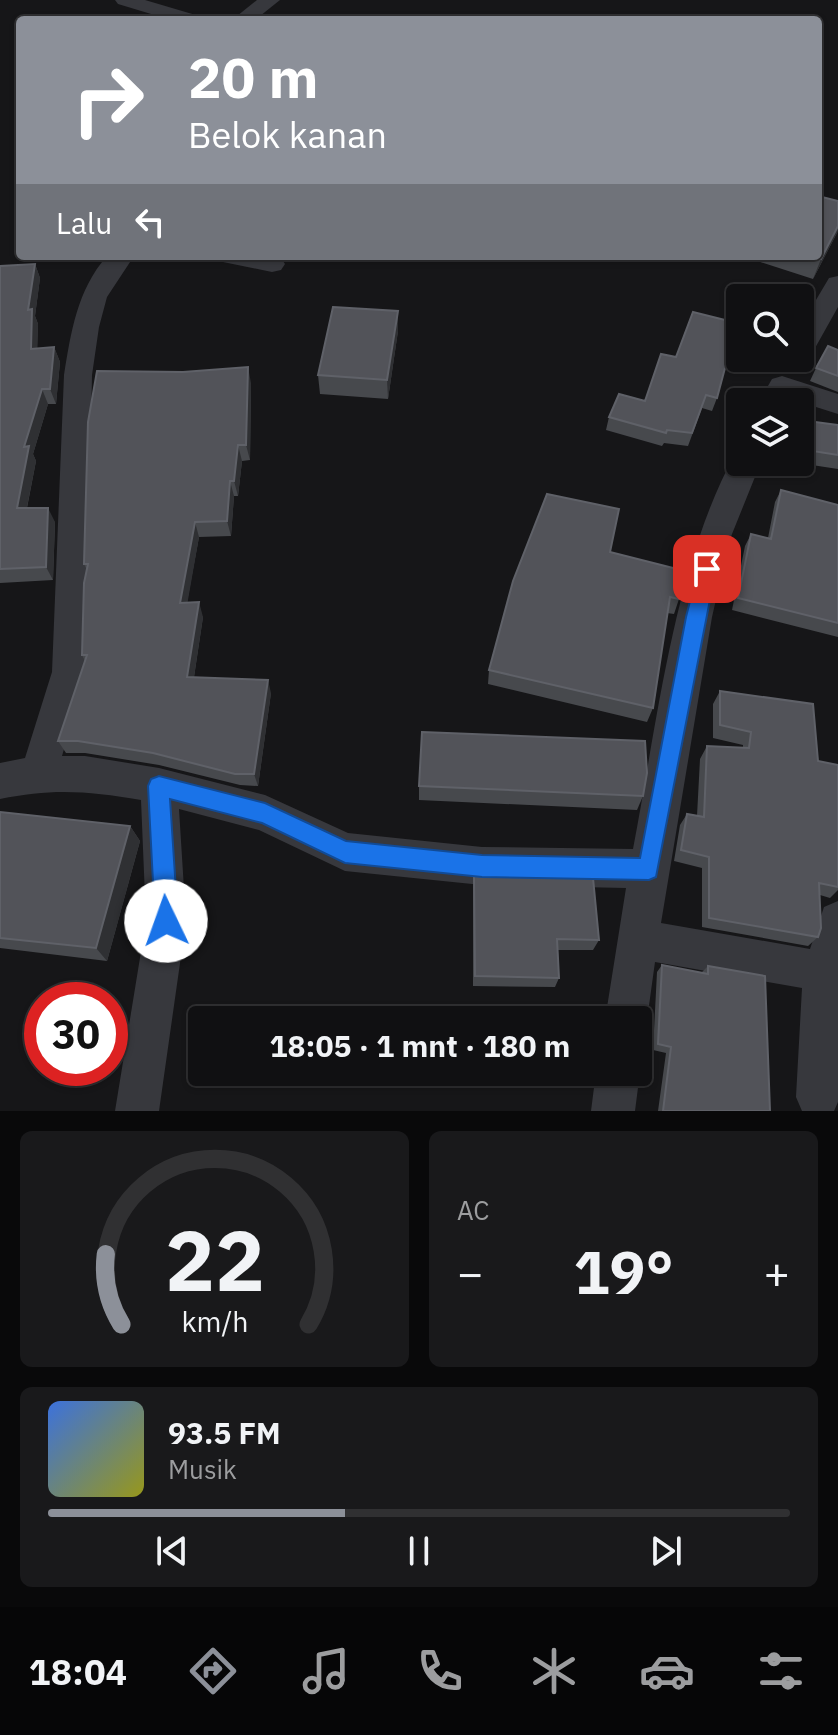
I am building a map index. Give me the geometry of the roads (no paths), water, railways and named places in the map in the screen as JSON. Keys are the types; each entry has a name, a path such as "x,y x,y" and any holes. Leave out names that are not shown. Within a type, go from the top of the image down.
{"street":[{"path":"125,0 179,16"},
{"path":"248,16 270,0"},
{"path":"39,773 69,672 78,375 83,336 95,291 118,260"},
{"path":"252,260 272,264"},
{"path":"814,326 838,284"},
{"path":"814,400 838,404"},
{"path":"628,1006 638,932 695,617 714,539 740,476"},
{"path":"0,781 39,773 85,773 159,786 265,813 345,852 482,866 649,869"},
{"path":"137,1111 166,921 159,786"},
{"path":"818,1097 824,973 838,921"},
{"path":"638,932 649,940 666,945 781,962 824,973"},
{"path":"613,1111 616,1086"}]}
